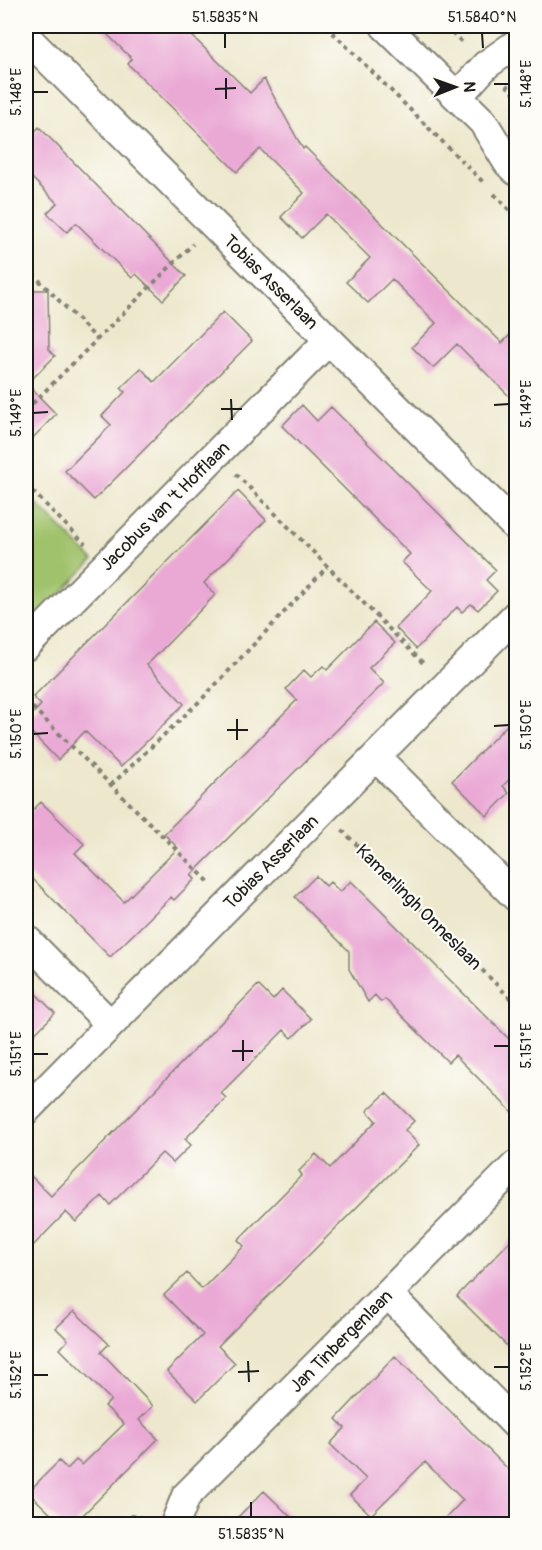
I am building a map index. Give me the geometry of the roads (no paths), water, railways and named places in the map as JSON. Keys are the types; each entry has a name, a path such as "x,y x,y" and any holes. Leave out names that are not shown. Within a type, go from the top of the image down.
{"street":[{"path":"386,26 483,122 508,163 516,171"},
{"name":"Tobias Asserlaan","path":"26,38 516,527"},
{"path":"458,96 486,65 516,44"},
{"path":"483,122 516,138"},
{"name":"Jacobus van 't Hofflaan","path":"26,646 329,340"},
{"name":"Tobias Asserlaan","path":"26,1110 516,615"},
{"path":"376,757 516,897"},
{"path":"26,939 110,1024"},
{"name":"Jan Tinbergenlaan","path":"175,1524 186,1497 516,1165"},
{"path":"388,1294 516,1425"}]}
